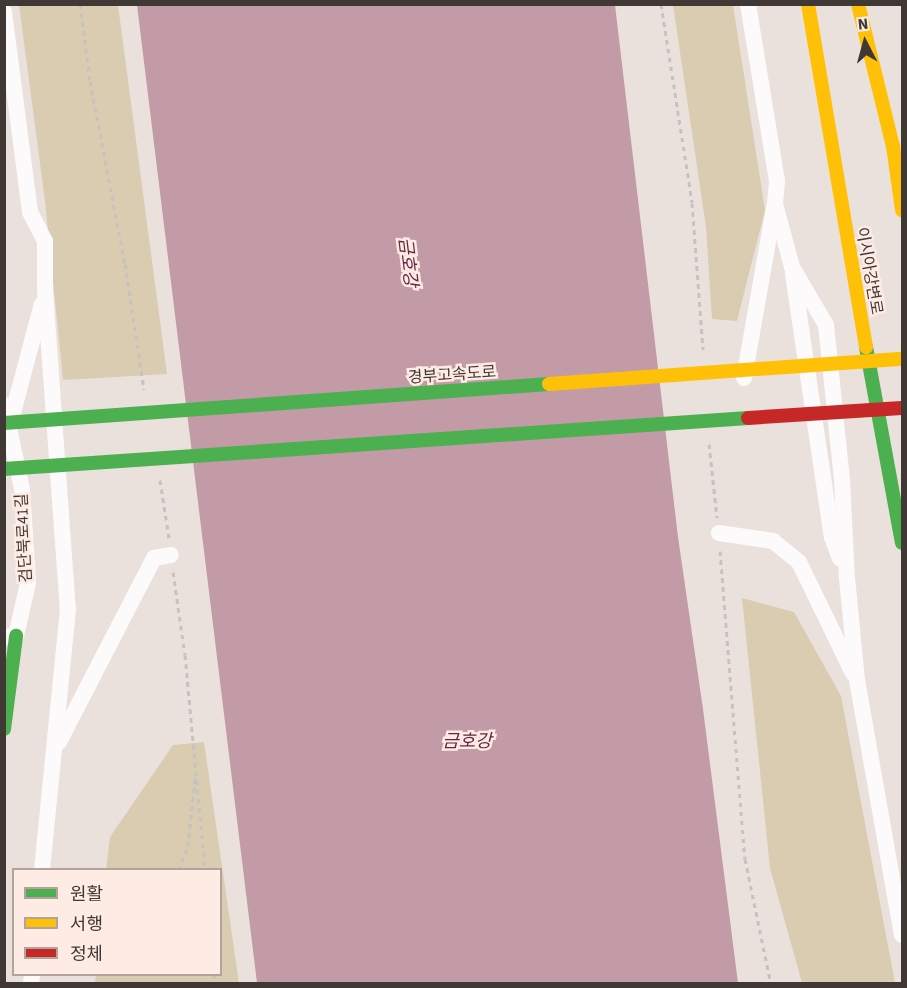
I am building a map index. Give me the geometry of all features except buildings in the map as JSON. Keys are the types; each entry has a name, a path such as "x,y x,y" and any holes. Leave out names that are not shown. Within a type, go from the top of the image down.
{"main road":[{"name":"이시아강변로","path":"808,4 842,215 903,543"},
{"path":"858,4 893,146 903,210"},
{"name":"경부고속도로","path":"7,425 903,359"},
{"path":"4,469 903,408"},
{"path":"4,729 10,637"}],"street":[{"path":"705,384 744,380 775,204 777,181 748,4"},
{"path":"4,12 30,213 45,241 45,291 68,609 42,868"},
{"path":"775,204 792,267 832,537 847,578"},
{"path":"792,267 826,325 842,480 847,578 857,681 903,935"},
{"path":"7,425 45,291"},
{"name":"검단북로41길","path":"4,405 22,489 28,583 10,637"},
{"path":"719,533 773,541 799,562 857,681"},
{"path":"54,751 154,558 171,555"}],"path":[{"path":"661,4 692,203 705,384"},
{"path":"708,438 719,533 745,859 771,984"},
{"path":"179,868 188,846 195,771"}],"shaded area":[{"path":"19,5 118,5 167,374 63,380 45,201"},
{"path":"673,5 733,5 765,210 737,321 712,319 706,227"},
{"path":"742,598 794,612 841,696 895,983 802,983 770,868"},
{"path":"204,742 239,983 95,983 96,976 222,976 222,868 106,868 110,837 173,745"}],"water":[{"name":"금호강","path":"137,5 615,5 678,537 703,709 738,983 257,983"}],"traffic: fast":[{"path":"866,347 902,543"},
{"path":"4,423 549,384"},
{"path":"4,469 748,418"},
{"path":"4,729 16,636"}],"traffic: slow":[{"path":"808,4 866,347"},
{"path":"858,4 893,146 902,210"},
{"path":"549,384 902,359"}],"traffic: jam":[{"path":"748,418 902,408"}]}
